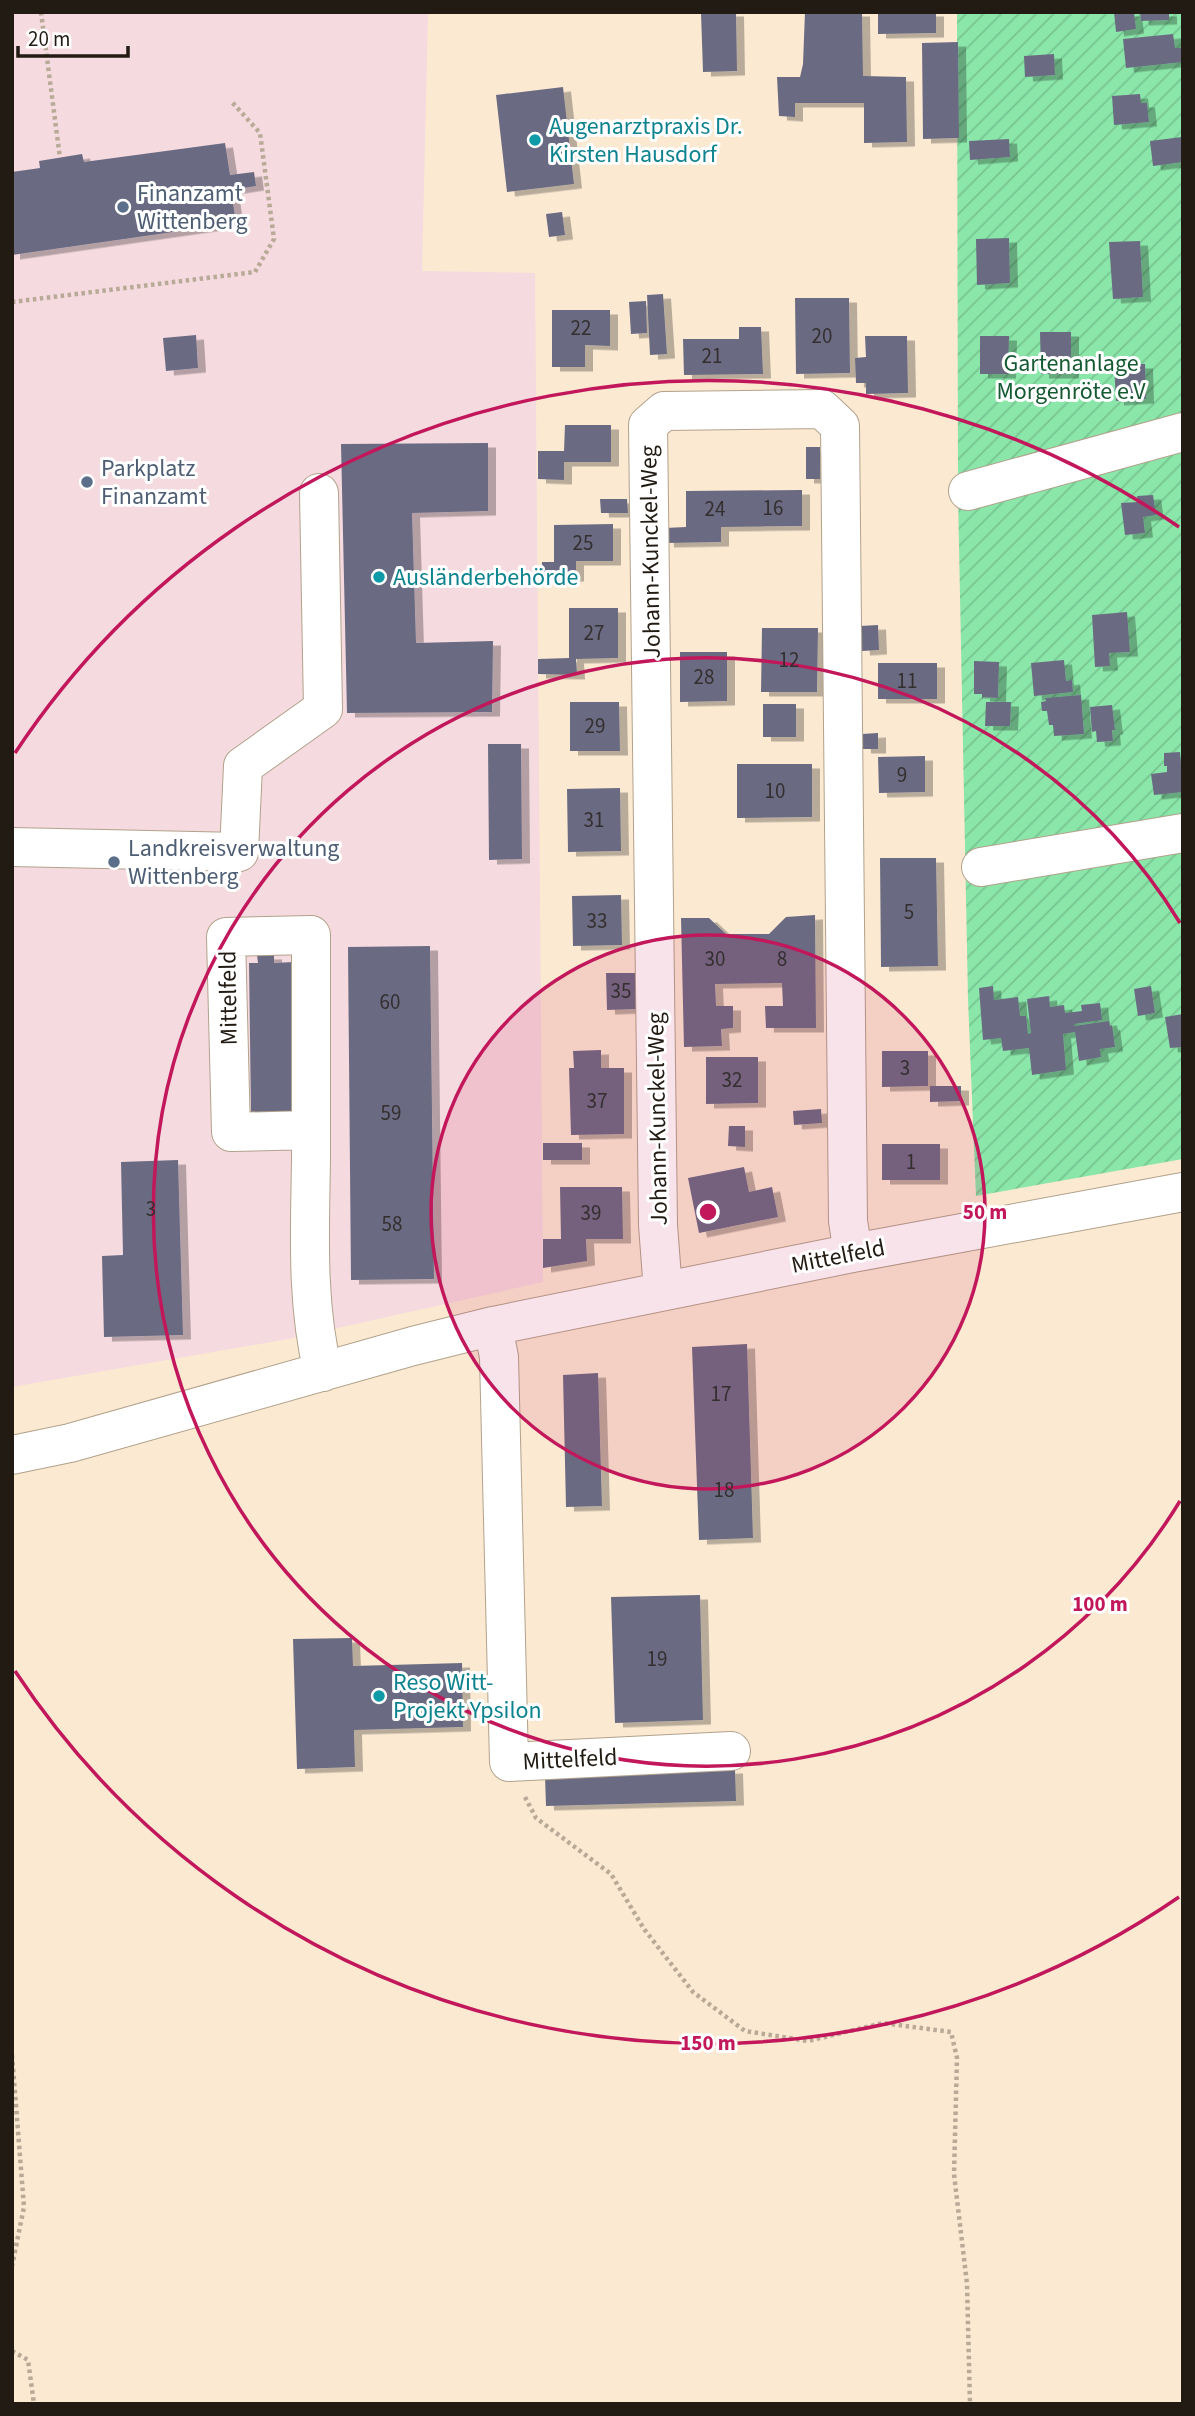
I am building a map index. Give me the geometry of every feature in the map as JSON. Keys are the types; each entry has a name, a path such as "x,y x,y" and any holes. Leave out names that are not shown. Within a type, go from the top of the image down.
{"street":[{"name":"Johann-Kunckel-Weg","path":"663,1291 658,1225 648,425 664,411 822,409 841,426 848,1221 852,1253"},
{"path":"968,491 1183,432"},
{"path":"12,847 240,852 243,766 323,709 319,493"},
{"path":"981,867 1183,833"},
{"name":"Mittelfeld","path":"311,1130 231,1132 226,937 311,935 311,1130 310,1263 316,1343 323,1372"},
{"name":"Mittelfeld","path":"12,1455 70,1443 494,1326 852,1253 1183,1192"},
{"name":"Mittelfeld","path":"494,1326 499,1357 509,1762 731,1751"}],"path":[{"path":"41,12 60,158"},
{"path":"12,302 255,272 274,239 260,132 231,101"},
{"path":"509,1762 536,1818 611,1874 644,1929 693,1992 745,2031 808,2041 883,2023 951,2032 957,2058 954,2174 967,2284 970,2404"},
{"path":"12,2055 24,2207 12,2266"},
{"path":"12,2351 28,2360 34,2404"}],"shaded area":[{"path":"12,12 428,12 422,271 535,273 543,1282 288,1339 12,1387"}],"green space":[{"name":"Gartenanlage Morgenröte e.V","path":"957,12 1183,12 1183,1159 976,1196 968,999 958,495"}],"building":[{"path":"736,12 737,71 703,72 701,13"},
{"path":"805,12 862,12 863,76 906,77 907,142 864,143 864,103 795,103 795,117 779,116 777,77 800,77"},
{"path":"878,12 936,12 936,33 878,34"},
{"path":"1114,12 1134,12 1136,29 1116,32"},
{"path":"1140,12 1169,12 1169,20 1141,21"},
{"path":"1173,34 1175,48 1182,48 1183,62 1126,68 1123,39"},
{"path":"958,42 959,138 923,139 922,43"},
{"path":"1054,54 1055,75 1025,77 1024,56"},
{"name":"Augenarztpraxis Dr. Kirsten Hausdorf","path":"563,87 574,184 507,192 496,95"},
{"path":"1140,94 1141,103 1147,103 1149,122 1114,125 1112,96"},
{"path":"1182,137 1183,162 1153,166 1150,141"},
{"path":"1009,139 1010,157 970,160 969,141"},
{"name":"Finanzamt Wittenberg","path":"225,143 230,175 254,172 256,186 231,190 236,223 12,255 12,172 40,168 39,161 82,154 84,162"},
{"path":"562,212 565,235 549,237 546,214"},
{"path":"1009,238 1010,283 977,285 976,239"},
{"path":"1140,241 1143,297 1113,299 1109,242"},
{"path":"663,294 667,354 650,355 647,295"},
{"path":"795,298 849,298 850,373 796,374"},
{"path":"646,301 647,333 631,334 629,302"},
{"path":"552,310 610,310 610,346 585,345 585,367 552,367"},
{"path":"739,327 761,327 763,374 684,375 683,339 739,339"},
{"path":"1040,332 1071,332 1071,374 1041,374"},
{"path":"196,335 198,368 166,371 163,338"},
{"path":"865,336 907,336 908,393 866,394 866,383 856,383 855,358 866,357"},
{"path":"980,336 1009,336 1008,374 980,374"},
{"path":"1114,364 1145,364 1146,399 1116,401"},
{"path":"565,425 611,425 611,462 564,462 564,480 538,479 538,451 564,451"},
{"name":"Ausländerbehörde","path":"488,443 488,511 412,513 416,643 493,641 492,712 347,713 341,444"},
{"path":"806,447 820,447 820,479 806,479"},
{"path":"802,490 802,526 721,527 721,542 666,543 665,528 686,527 686,491"},
{"path":"1153,495 1156,515 1143,517 1145,533 1125,535 1121,503 1138,502 1137,496"},
{"path":"600,499 627,499 628,513 601,513"},
{"path":"613,524 613,561 576,561 576,577 542,578 542,562 554,562 554,525"},
{"path":"569,608 618,608 618,658 576,659 577,675 538,674 538,659 569,658"},
{"path":"1127,612 1130,652 1109,653 1110,666 1095,667 1092,615"},
{"path":"878,625 879,650 862,651 860,626"},
{"path":"762,628 818,628 817,692 761,692"},
{"path":"680,652 727,652 727,701 680,702"},
{"path":"1064,660 1066,681 1072,680 1073,692 1034,696 1031,663"},
{"path":"974,661 999,662 998,698 974,694"},
{"path":"878,663 937,663 937,699 878,699"},
{"path":"1081,695 1084,734 1054,736 1053,725 1049,725 1047,711 1042,711 1041,702 1046,701 1045,698"},
{"path":"570,702 619,702 620,751 570,751"},
{"path":"986,702 1011,702 1010,726 985,726"},
{"path":"763,704 796,704 796,737 763,737"},
{"path":"1112,705 1115,730 1112,730 1113,741 1097,742 1096,731 1092,732 1090,707"},
{"path":"878,733 878,749 863,749 862,734"},
{"path":"488,744 521,744 522,859 489,860"},
{"path":"1180,752 1183,792 1154,795 1151,774 1167,772 1164,753"},
{"path":"925,756 925,792 879,793 878,757"},
{"path":"737,764 812,764 812,817 737,818"},
{"path":"620,788 621,851 568,852 567,789"},
{"path":"880,858 936,858 938,966 881,967"},
{"path":"621,895 622,945 573,946 572,896"},
{"path":"815,915 816,1028 766,1028 765,1006 783,1006 782,983 715,984 716,1006 733,1006 733,1028 721,1029 722,1046 684,1047 681,918 709,918 726,934 769,934 786,917"},
{"path":"430,946 434,1279 351,1280 348,947"},
{"path":"257,955 274,955 274,963 294,962 298,1112 251,1113 249,963 258,963"},
{"path":"606,973 636,973 636,1009 607,1010"},
{"path":"993,986 994,1000 1018,997 1020,1016 1026,1016 1028,1034 1031,1033 1027,999 1049,996 1050,1007 1064,1005 1065,1013 1082,1011 1081,1005 1100,1003 1102,1020 1074,1026 1109,1021 1115,1047 1100,1049 1101,1057 1079,1061 1075,1032 1063,1034 1066,1070 1032,1075 1029,1048 1003,1051 1001,1038 983,1040 979,988"},
{"path":"1151,986 1155,1013 1138,1016 1134,989"},
{"path":"1183,1014 1183,1047 1170,1048 1165,1017"},
{"path":"601,1050 601,1068 624,1068 624,1134 571,1135 569,1068 574,1068 573,1051"},
{"path":"882,1051 928,1051 928,1086 882,1087"},
{"path":"706,1057 758,1057 758,1103 706,1104"},
{"path":"930,1086 961,1086 961,1101 930,1102"},
{"path":"821,1109 822,1123 794,1125 793,1111"},
{"path":"729,1126 745,1126 745,1147 728,1146"},
{"path":"543,1143 582,1143 582,1160 543,1160"},
{"path":"882,1144 940,1144 940,1180 882,1180"},
{"path":"178,1160 183,1335 104,1337 102,1256 123,1255 121,1162"},
{"path":"744,1167 749,1192 772,1187 778,1217 699,1233 688,1178"},
{"path":"560,1187 622,1187 623,1239 586,1239 587,1261 543,1268 543,1239 561,1239"},
{"path":"747,1344 753,1538 699,1540 692,1347"},
{"path":"598,1373 602,1506 566,1507 563,1375"},
{"path":"700,1595 703,1720 615,1723 611,1597"},
{"name":"Reso Witt- Projekt Ypsilon","path":"352,1638 353,1666 462,1663 463,1727 354,1730 355,1767 297,1769 293,1639"},
{"path":"735,1769 736,1801 546,1806 545,1776"}],"place":[{"name":"Augenarztpraxis Dr. Kirsten Hausdorf","path":"535,140"},
{"name":"Finanzamt Wittenberg","path":"123,207"},
{"name":"Parkplatz Finanzamt","path":"87,482"},
{"name":"Ausländerbehörde","path":"379,577"},
{"name":"Landkreisverwaltung Wittenberg","path":"114,862"},
{"name":"Reso Witt- Projekt Ypsilon","path":"379,1696"}]}
